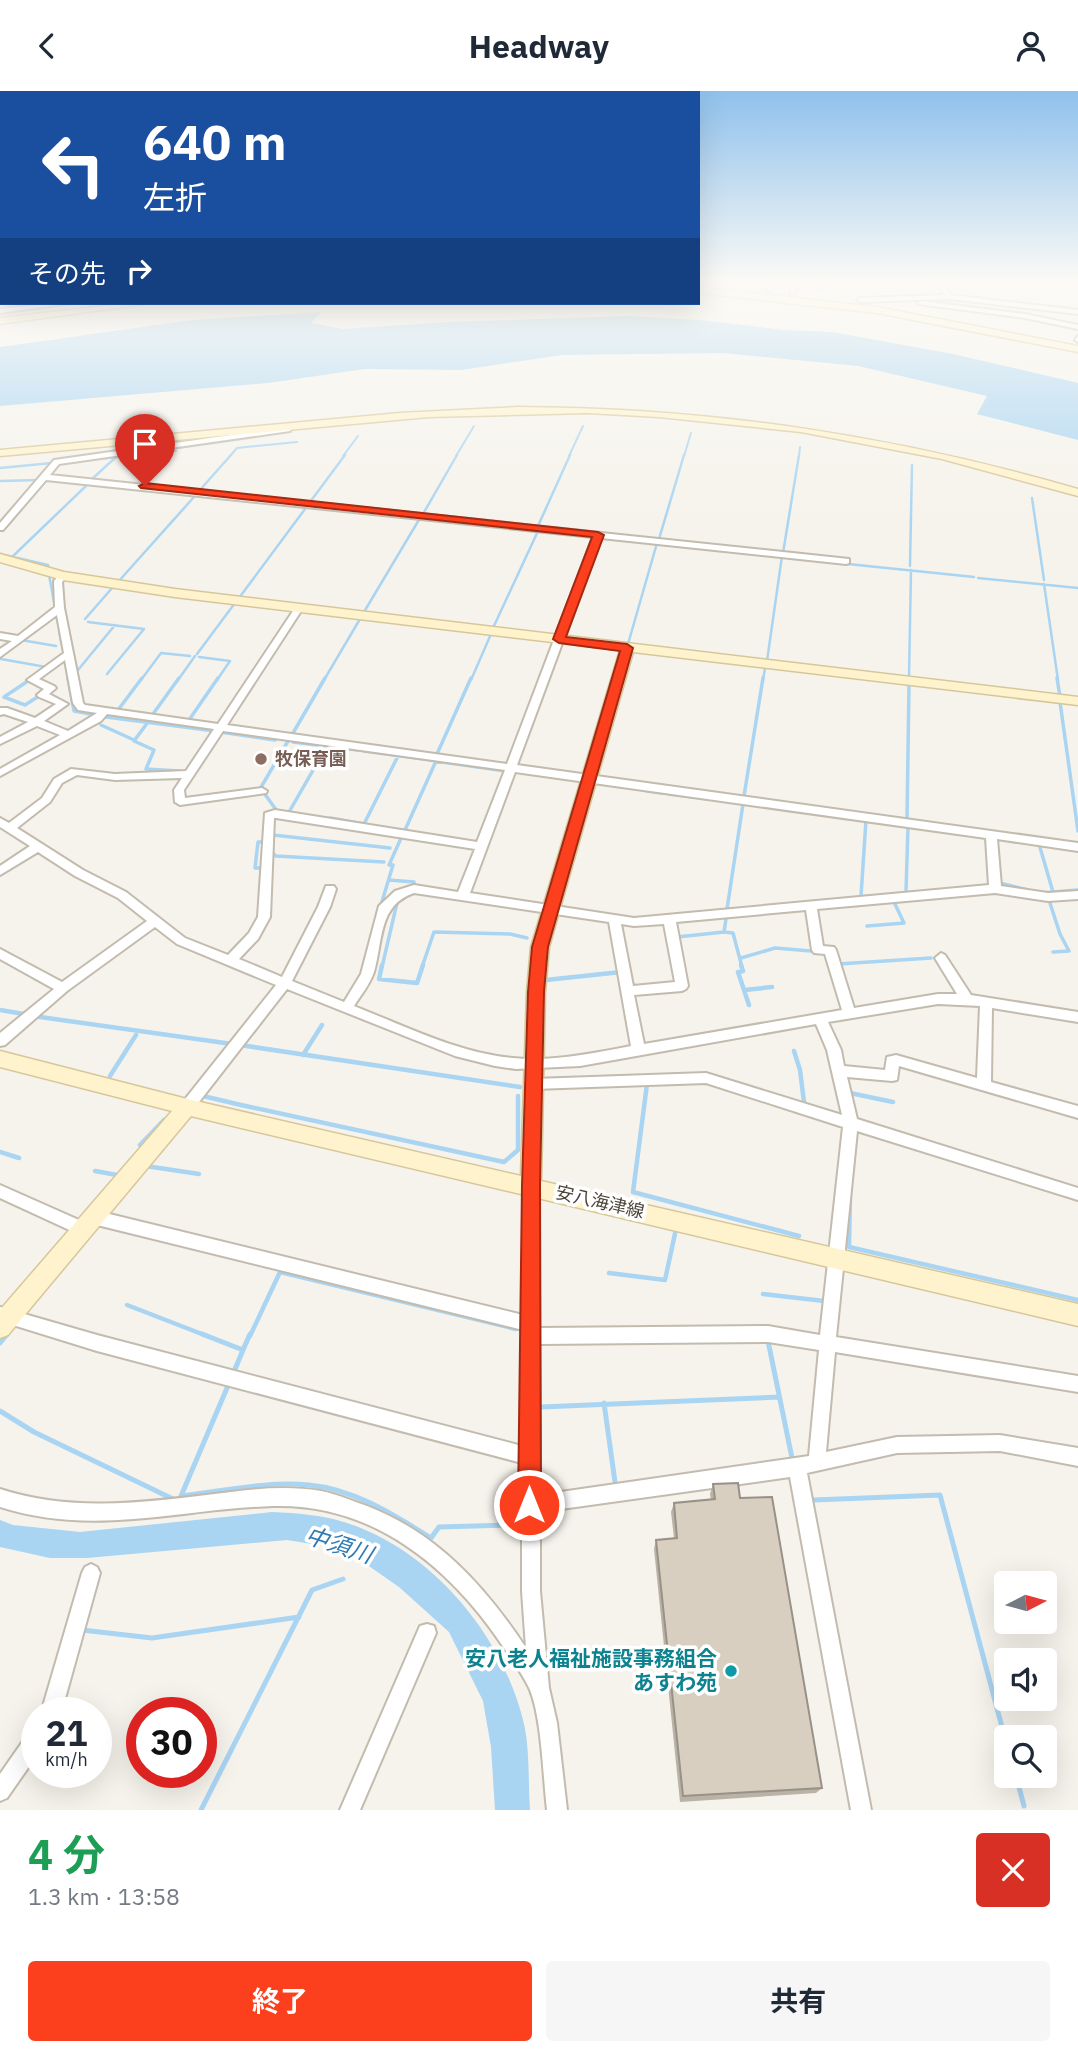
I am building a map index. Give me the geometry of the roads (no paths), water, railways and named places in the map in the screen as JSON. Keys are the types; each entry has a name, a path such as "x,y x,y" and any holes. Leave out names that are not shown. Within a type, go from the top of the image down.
{"street":[{"path":"0,453 483,411 641,413 775,427 918,449 1078,493"},
{"path":"0,528 57,462 315,424"},
{"path":"44,477 846,561"},
{"path":"463,895 598,535"},
{"path":"0,558 63,576 163,592 1078,701"},
{"path":"63,576 58,581 60,608 78,703 82,708 1078,847"},
{"path":"0,654 60,608"},
{"path":"262,791 180,802 179,790 299,608"},
{"path":"0,636 19,639"},
{"path":"557,1810 547,1723 539,1688 531,1591 529,1505 531,1185 540,947 627,648"},
{"path":"0,741 63,704 42,695 51,688 32,680 68,654"},
{"path":"0,712 3,710 69,735"},
{"path":"0,773 97,719 103,713"},
{"path":"190,773 115,777 75,771 58,781 46,800 5,825 79,873 122,895 181,941 460,1052 495,1061 580,1061 938,999 967,999 1078,1017"},
{"path":"230,961 260,929 264,917 269,816 275,814 481,846"},
{"path":"991,835 995,889"},
{"path":"0,871 38,846"},
{"path":"330,889 324,907 285,982 187,1107 3,1320 529,1456"},
{"path":"347,1007 367,975 383,909 391,900 414,889 635,922 995,889 1048,897 1078,895"},
{"path":"811,906 818,950 830,950 850,1014"},
{"path":"614,919 638,1049"},
{"path":"629,991 682,986 669,919"},
{"path":"0,1041 63,988 156,921"},
{"path":"0,953 63,988"},
{"path":"941,958 967,999"},
{"path":"984,1084 986,1002"},
{"path":"817,1462 835,1258 851,1122 834,1050 820,1018"},
{"name":"安八海津線","path":"0,1059 187,1107 531,1185 1078,1315"},
{"path":"839,1071 892,1076 892,1061 896,1060 1078,1112"},
{"path":"534,1084 706,1078 1078,1194"},
{"path":"0,1191 88,1223 530,1330 768,1334 1078,1384"},
{"path":"529,1505 797,1467 897,1445 1000,1443 1078,1457"},
{"path":"797,1467 861,1810"},
{"path":"0,1498 47,1512 87,1515 181,1508 263,1497 317,1499 366,1514 403,1531 434,1552 477,1593 509,1636 539,1688"},
{"path":"56,1697 91,1573"},
{"path":"350,1810 427,1633"},
{"path":"0,1791 21,1761"}],"water":[{"path":"0,362 513,362 461,370 365,369 268,383 0,406"},
{"path":"819,362 988,362 1078,383 1078,440 977,414 987,396 858,366"},
{"name":"中須川","path":"272,1512 329,1518 378,1536 408,1554 436,1576 460,1601 500,1660 514,1692 526,1734 530,1810 495,1810 491,1747 483,1701 449,1632 399,1587 366,1564 331,1547 287,1540 87,1558 50,1558 0,1547 0,1520 13,1525 80,1532"}],"waterway":[{"path":"456,456 474,426"},
{"path":"569,456 583,426"},
{"path":"684,456 691,433"},
{"path":"343,456 358,436"},
{"path":"230,456 237,448 297,442"},
{"path":"799,456 800,447"},
{"path":"123,456 176,451"},
{"path":"116,457 141,455"},
{"path":"199,491 231,455"},
{"path":"310,502 345,455"},
{"path":"423,514 457,455"},
{"path":"538,526 570,455"},
{"path":"659,539 684,455"},
{"path":"783,553 799,455"},
{"path":"68,462 116,457"},
{"path":"92,479 116,457"},
{"path":"0,468 52,463"},
{"path":"910,566 912,465"},
{"path":"0,481 39,480"},
{"path":"12,557 87,485"},
{"path":"118,582 194,497"},
{"path":"1032,498 1044,580"},
{"path":"239,598 305,509"},
{"path":"0,523 8,514"},
{"path":"364,612 420,518"},
{"path":"493,628 538,531"},
{"path":"628,644 657,543"},
{"path":"0,554 12,557"},
{"path":"767,661 782,556"},
{"path":"12,557 48,565 49,570"},
{"path":"848,564 911,570"},
{"path":"909,677 911,570"},
{"path":"911,570 974,577"},
{"path":"49,575 55,607"},
{"path":"978,578 1044,585"},
{"path":"1044,585 1078,588"},
{"path":"1044,585 1058,680"},
{"path":"85,619 113,587"},
{"path":"197,654 235,603"},
{"path":"56,612 59,628"},
{"path":"324,680 360,619"},
{"path":"88,622 115,625"},
{"path":"78,670 115,625"},
{"path":"107,674 144,629 115,625"},
{"path":"59,631 64,655"},
{"path":"471,680 491,634"},
{"path":"21,640 56,646"},
{"path":"141,680 161,653 190,656"},
{"path":"178,680 195,656"},
{"path":"199,657 230,661 217,680"},
{"path":"1,659 46,667"},
{"path":"65,660 68,680"},
{"path":"763,680 765,668"},
{"path":"68,678 74,711 96,715"},
{"path":"118,710 142,678"},
{"path":"153,714 179,678"},
{"path":"189,720 218,678"},
{"path":"293,733 325,678"},
{"path":"437,754 471,678"},
{"path":"744,796 763,678"},
{"path":"1057,678 1060,697"},
{"path":"28,681 4,697 25,705 39,696"},
{"path":"907,819 909,685"},
{"path":"1060,702 1078,831"},
{"path":"106,717 148,722"},
{"path":"148,722 215,731"},
{"path":"148,722 134,741 154,750 146,769 179,771"},
{"path":"101,725 134,740"},
{"path":"220,732 275,740"},
{"path":"260,789 288,741"},
{"path":"293,742 327,746"},
{"path":"289,812 327,746"},
{"path":"327,746 358,750"},
{"path":"364,751 431,760"},
{"path":"330,818 364,824 398,756"},
{"path":"405,830 436,761"},
{"path":"436,761 506,771"},
{"path":"647,791 662,793"},
{"path":"264,793 277,811"},
{"path":"669,794 709,799"},
{"path":"727,909 743,804"},
{"path":"273,828 274,818"},
{"path":"861,896 866,820"},
{"path":"906,891 908,826"},
{"path":"273,835 390,848"},
{"path":"381,905 393,865 389,865 402,836"},
{"path":"262,868 255,868 258,842 263,842"},
{"path":"1039,844 1053,892"},
{"path":"272,853 276,856 384,862"},
{"path":"389,880 414,882 414,886"},
{"path":"1000,883 1028,890"},
{"path":"1053,892 1078,890"},
{"path":"1043,893 1053,892"},
{"path":"1049,900 1060,934 1069,951 1053,952"},
{"path":"867,926 904,923 894,902"},
{"path":"382,967 397,903"},
{"path":"724,932 726,919"},
{"path":"422,967 434,932 510,934 527,938"},
{"path":"677,937 724,932"},
{"path":"724,932 733,933 742,967"},
{"path":"741,958 775,948 811,951"},
{"path":"838,964 931,958"},
{"path":"382,965 379,979 417,983 423,965"},
{"path":"741,965 743,971 738,972 749,1005"},
{"path":"546,980 621,972"},
{"path":"745,990 772,987"},
{"path":"0,1010 24,1014"},
{"path":"33,1016 232,1044"},
{"path":"303,1054 322,1025"},
{"path":"110,1076 136,1035"},
{"path":"240,1045 303,1054"},
{"path":"794,1051 800,1070 804,1102"},
{"path":"303,1054 520,1087"},
{"path":"647,1084 633,1192 799,1236"},
{"path":"203,1093 203,1096 241,1105 504,1162 518,1150 518,1096"},
{"path":"850,1093 893,1102"},
{"path":"140,1145 164,1120"},
{"path":"0,1152 19,1158"},
{"path":"146,1166 199,1174"},
{"path":"95,1171 117,1175"},
{"path":"850,1194 849,1247 1078,1300"},
{"path":"609,1273 665,1280 676,1229"},
{"path":"250,1336 280,1272 516,1329"},
{"path":"763,1294 824,1301"},
{"path":"127,1305 207,1336"},
{"path":"6,1336 9,1332"},
{"path":"0,1343 7,1334"},
{"path":"202,1334 243,1350"},
{"path":"243,1350 250,1334"},
{"path":"768,1341 792,1458"},
{"path":"233,1374 243,1350"},
{"path":"230,1381 181,1496 277,1484 326,1487 373,1504 431,1538 439,1527 510,1525 513,1488"},
{"path":"604,1404 779,1397"},
{"path":"541,1407 604,1404"},
{"path":"604,1404 615,1482"},
{"path":"0,1411 34,1432 173,1499"},
{"path":"814,1500 940,1495 1001,1725"},
{"path":"298,1617 312,1590 343,1579"},
{"path":"82,1630 152,1638 298,1617"},
{"path":"201,1810 298,1617"},
{"path":"1019,1788 1024,1806"}],"place":[{"name":"牧保育園","path":"261,759"},
{"name":"安八老人福祉施設事務組合 あすわ苑","path":"731,1671"}]}
